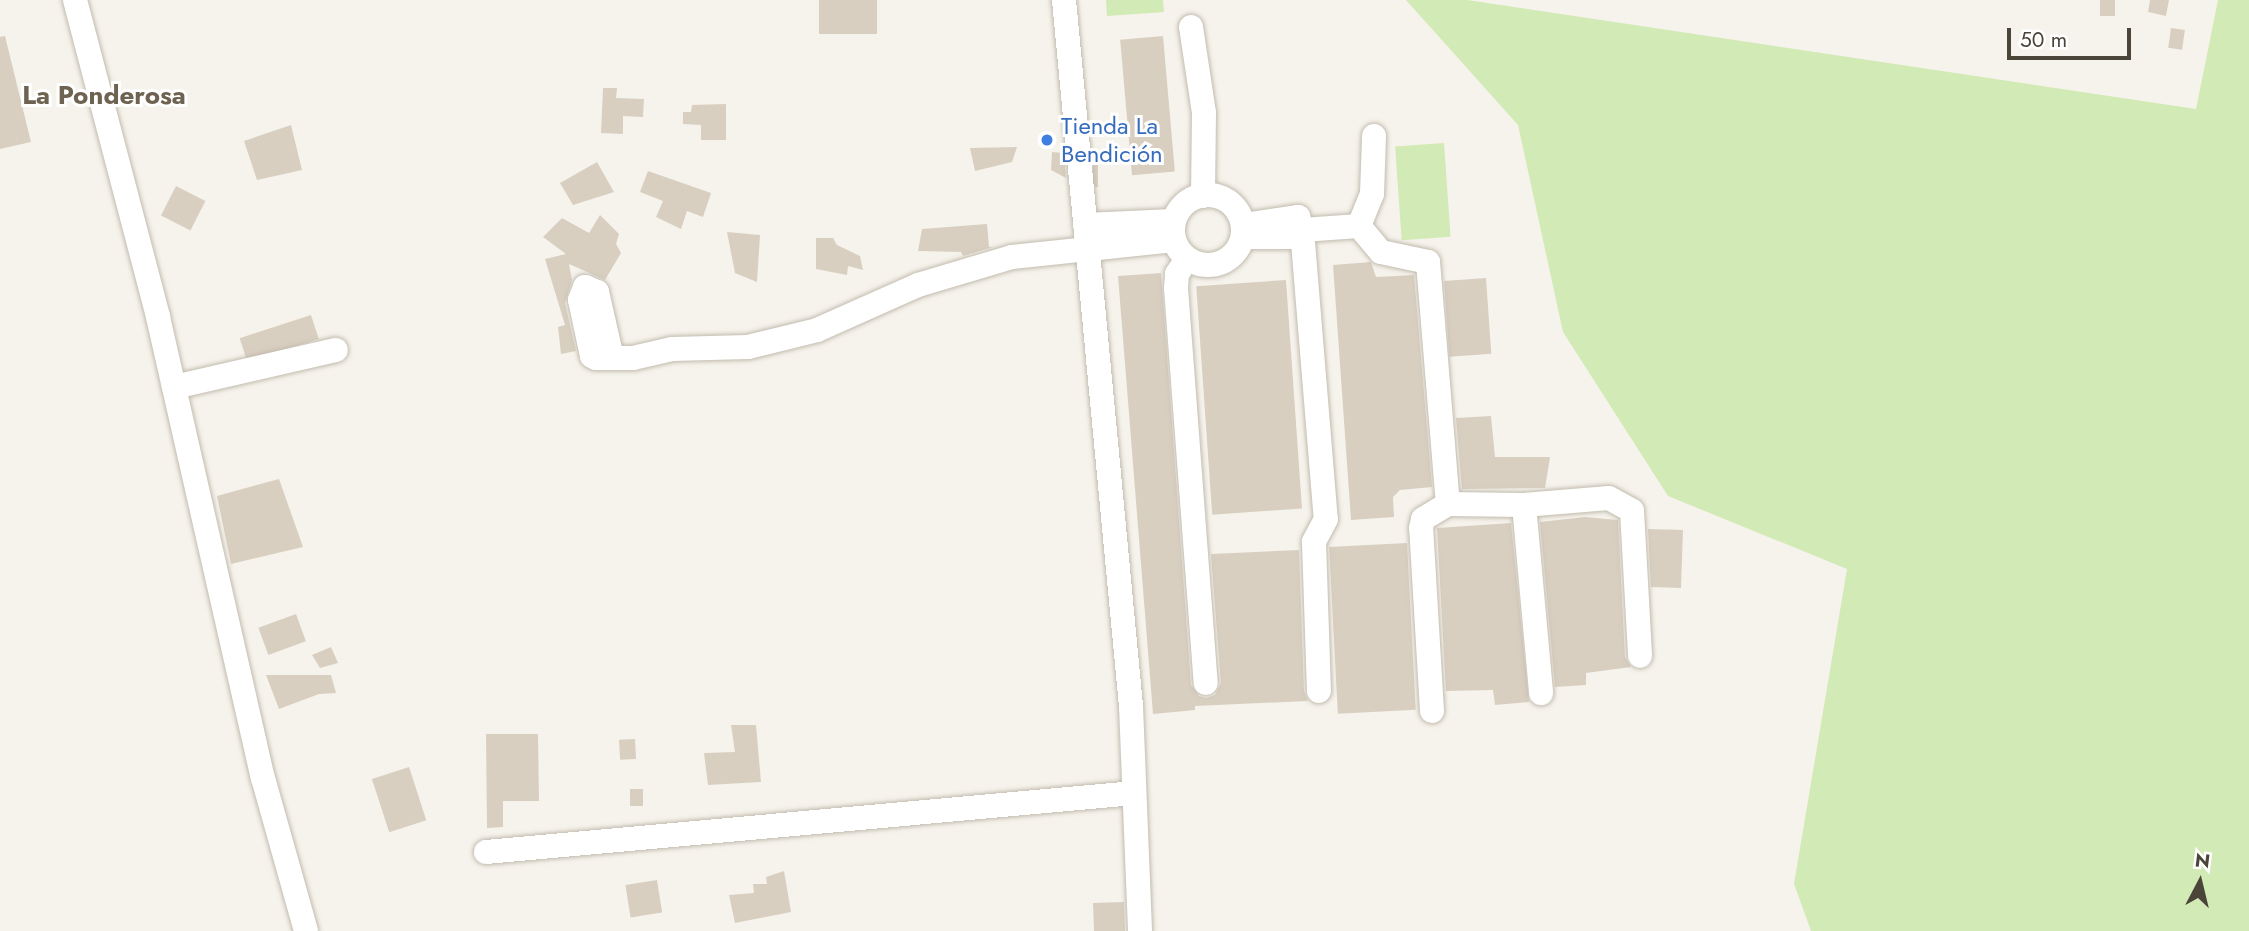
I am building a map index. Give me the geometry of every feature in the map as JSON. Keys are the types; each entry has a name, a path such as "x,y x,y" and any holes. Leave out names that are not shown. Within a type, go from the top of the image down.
{"street":[{"path":"75,0 174,387 263,778 306,931"},
{"path":"1064,0 1135,793 1140,931"},
{"path":"1191,27 1194,66 1188,86 1187,125 1191,146 1201,161 1203,196"},
{"path":"1359,226 1371,194 1374,136"},
{"path":"611,358 672,349 748,347 817,330 918,285 1086,236 1178,240 1198,264 1221,263 1239,248 1243,231 1233,205 1203,196 1182,206 1178,240 1176,288 1206,684"},
{"path":"1302,230 1359,226"},
{"path":"1359,226 1381,252 1422,259 1432,268 1448,504"},
{"path":"1243,231 1299,237 1302,230"},
{"path":"1302,230 1326,519 1314,542 1319,691"},
{"path":"174,387 336,350"},
{"path":"1432,711 1421,527 1423,519 1448,504 1524,505 1608,498 1632,511 1640,656"},
{"path":"1524,505 1541,693"},
{"path":"486,852 1135,793"}],"green space":[{"path":"1106,0 1163,0 1164,12 1107,16"},
{"path":"1406,0 1467,0 2196,109 2218,0 2249,0 2249,931 1811,931 1794,884 1847,569 1668,496 1563,332 1518,125"},
{"path":"1444,143 1451,237 1402,240 1395,146"}],"building":[{"path":"819,0 877,0 877,34 819,34"},
{"path":"2100,0 2115,0 2115,16 2100,16"},
{"path":"2150,0 2169,0 2166,16 2148,12"},
{"path":"2171,28 2185,30 2182,50 2168,48"},
{"path":"5,36 31,142 0,149 0,37"},
{"path":"1163,36 1175,171 1132,175 1120,40"},
{"path":"603,88 617,88 616,98 644,99 643,117 623,116 623,134 601,133"},
{"path":"726,104 726,140 701,140 701,125 683,124 683,112 691,112 692,105"},
{"path":"291,125 302,170 257,180 244,141"},
{"path":"1017,147 1012,162 975,171 970,148"},
{"path":"1052,152 1064,153 1066,178 1051,170"},
{"path":"1093,153 1098,153 1098,187 1093,187"},
{"path":"597,162 614,192 573,205 560,183"},
{"path":"648,171 711,193 703,217 687,211 681,229 656,217 663,201 640,192"},
{"path":"176,186 205,201 190,230 161,215"},
{"path":"600,215 619,234 616,244 621,253 605,280 569,264 572,280 565,303 576,351 561,354 558,327 565,325 545,259 566,254 543,237 562,218 589,233"},
{"path":"987,224 989,247 993,247 963,256 961,252 918,251 922,229"},
{"path":"727,232 760,235 757,282 735,273"},
{"path":"816,238 833,238 837,245 860,256 863,270 848,266 847,275 816,269"},
{"path":"1371,262 1376,277 1414,275 1432,487 1400,490 1393,497 1394,517 1351,520 1333,265"},
{"path":"1161,273 1191,685 1199,696 1206,698 1215,695 1221,683 1211,554 1299,550 1304,691 1308,701 1195,706 1195,710 1153,714 1118,276"},
{"path":"1486,278 1491,354 1449,357 1444,281"},
{"path":"1286,280 1302,508 1212,515 1196,286"},
{"path":"311,315 319,339 247,362 240,338"},
{"path":"1491,416 1495,457 1550,457 1545,488 1462,489 1456,418"},
{"path":"279,479 303,547 231,564 217,496"},
{"path":"1585,517 1618,520 1625,657 1631,667 1586,673 1586,685 1555,687 1540,522"},
{"path":"1511,523 1529,702 1495,705 1493,690 1446,691 1437,528"},
{"path":"1648,529 1683,530 1681,588 1651,587"},
{"path":"1407,543 1416,710 1338,714 1329,547"},
{"path":"296,614 306,641 268,655 258,628"},
{"path":"331,647 338,663 320,668 312,655"},
{"path":"266,675 331,675 336,693 319,694 279,709"},
{"path":"731,725 756,725 761,782 708,785 704,753 735,752"},
{"path":"486,734 538,734 539,801 503,801 503,827 487,828"},
{"path":"635,739 636,759 620,760 619,740"},
{"path":"409,767 426,820 389,832 372,779"},
{"path":"630,789 643,789 643,806 630,806"},
{"path":"784,871 791,912 735,923 729,895 754,893 753,884 767,884 766,877"},
{"path":"657,880 662,913 631,918 625,885"},
{"path":"1124,902 1125,931 1094,931 1093,903"}],"place":[{"name":"Tienda La Bendición","path":"1047,140"}],"district":[{"name":"La Ponderosa","path":"104,96"}]}
